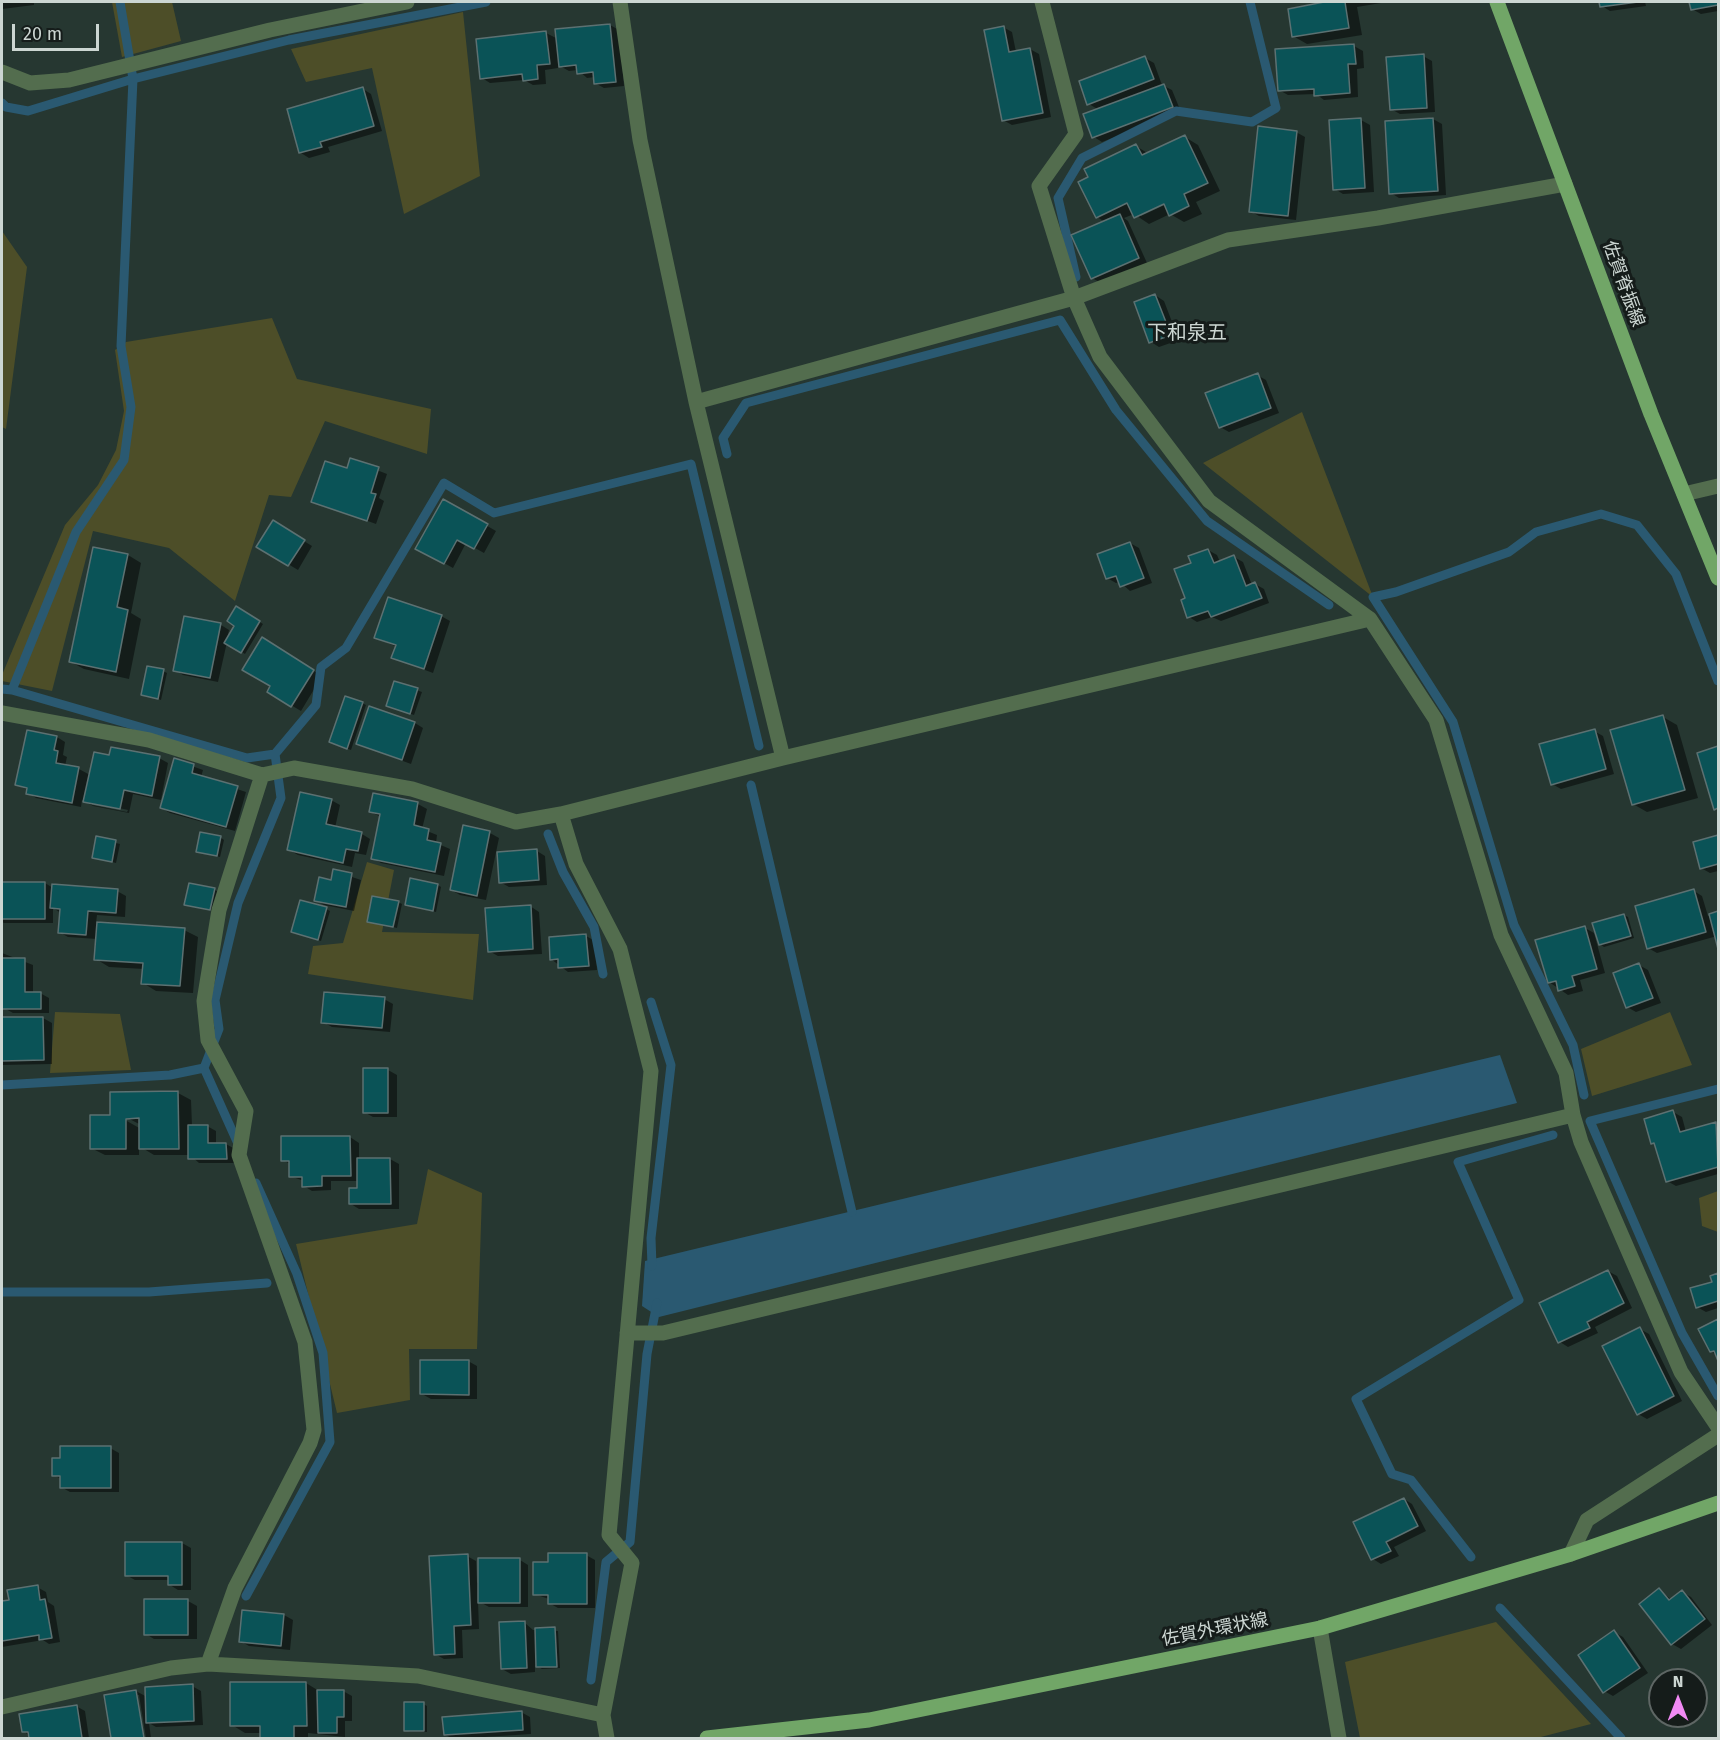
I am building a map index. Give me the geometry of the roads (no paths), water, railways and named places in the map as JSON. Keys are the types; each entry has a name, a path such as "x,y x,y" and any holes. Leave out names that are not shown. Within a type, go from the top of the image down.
{"main road":[{"name":"佐賀脊振線","path":"1497,2 1651,414 1719,578"},
{"name":"佐賀外環状線","path":"706,1738 869,1720 1320,1628 1571,1554 1719,1503"}],"street":[{"path":"2,72 30,83 69,80 121,68 137,61 407,2"},
{"path":"620,2 640,140 696,402 783,758"},
{"path":"1042,2 1076,134 1039,186 1074,298 1100,357 1209,501 1370,619 1436,720 1501,935 1566,1073 1573,1115 1581,1142 1681,1372 1719,1427"},
{"path":"696,402 1074,298 1228,240 1378,218 1565,184"},
{"path":"1684,494 1719,486"},
{"path":"2,713 149,740 262,775 294,768 411,789 516,822 561,814 783,758 1370,619"},
{"path":"208,1664 235,1588 310,1443 314,1430 305,1342 239,1155 246,1111 208,1040 204,1001 219,910 262,775"},
{"path":"561,814 576,864 621,949 651,1071 609,1535 632,1563 603,1715 607,1738"},
{"path":"627,1333 663,1333 1573,1115"},
{"path":"1571,1554 1587,1520 1719,1435"},
{"path":"1320,1628 1339,1738"},
{"path":"2,1707 171,1668 208,1664 418,1676 603,1715"}],"water":[{"path":"1500,1055 1517,1103 659,1317 642,1306 645,1261"}],"waterway":[{"path":"12,690 76,532 124,460 131,407 121,346 133,79 120,2"},
{"path":"2,103 6,107 28,111 133,79 289,40 486,2"},
{"path":"1076,277 1058,198 1082,158 1176,111 1252,122 1276,108 1250,2"},
{"path":"727,454 723,438 746,403 1060,320 1116,410 1207,521 1329,605"},
{"path":"239,1146 204,1068 219,1029 215,1000 238,903 281,798 275,754 316,705 321,667 346,648 444,483 494,513 691,464 759,746"},
{"path":"1584,1095 1573,1045 1514,925 1453,722 1373,597 1396,592 1509,552 1536,532 1601,514 1637,525 1676,574 1718,681"},
{"path":"2,689 247,758 275,754"},
{"path":"751,785 852,1212"},
{"path":"548,834 563,872 594,927 603,974"},
{"path":"651,1002 671,1065 651,1238 652,1266"},
{"path":"2,1085 170,1075 204,1068"},
{"path":"1718,1089 1590,1121 1682,1333 1718,1396"},
{"path":"1471,1557 1411,1480 1392,1474 1356,1399 1519,1300 1458,1162 1553,1135"},
{"path":"246,1596 330,1442 323,1353 297,1274 256,1183"},
{"path":"2,1292 149,1292 267,1283"},
{"path":"591,1680 606,1562 630,1542 647,1354 657,1303"},
{"path":"1500,1608 1621,1738"}],"district":[{"name":"下和泉五","path":"1187,333"}]}
